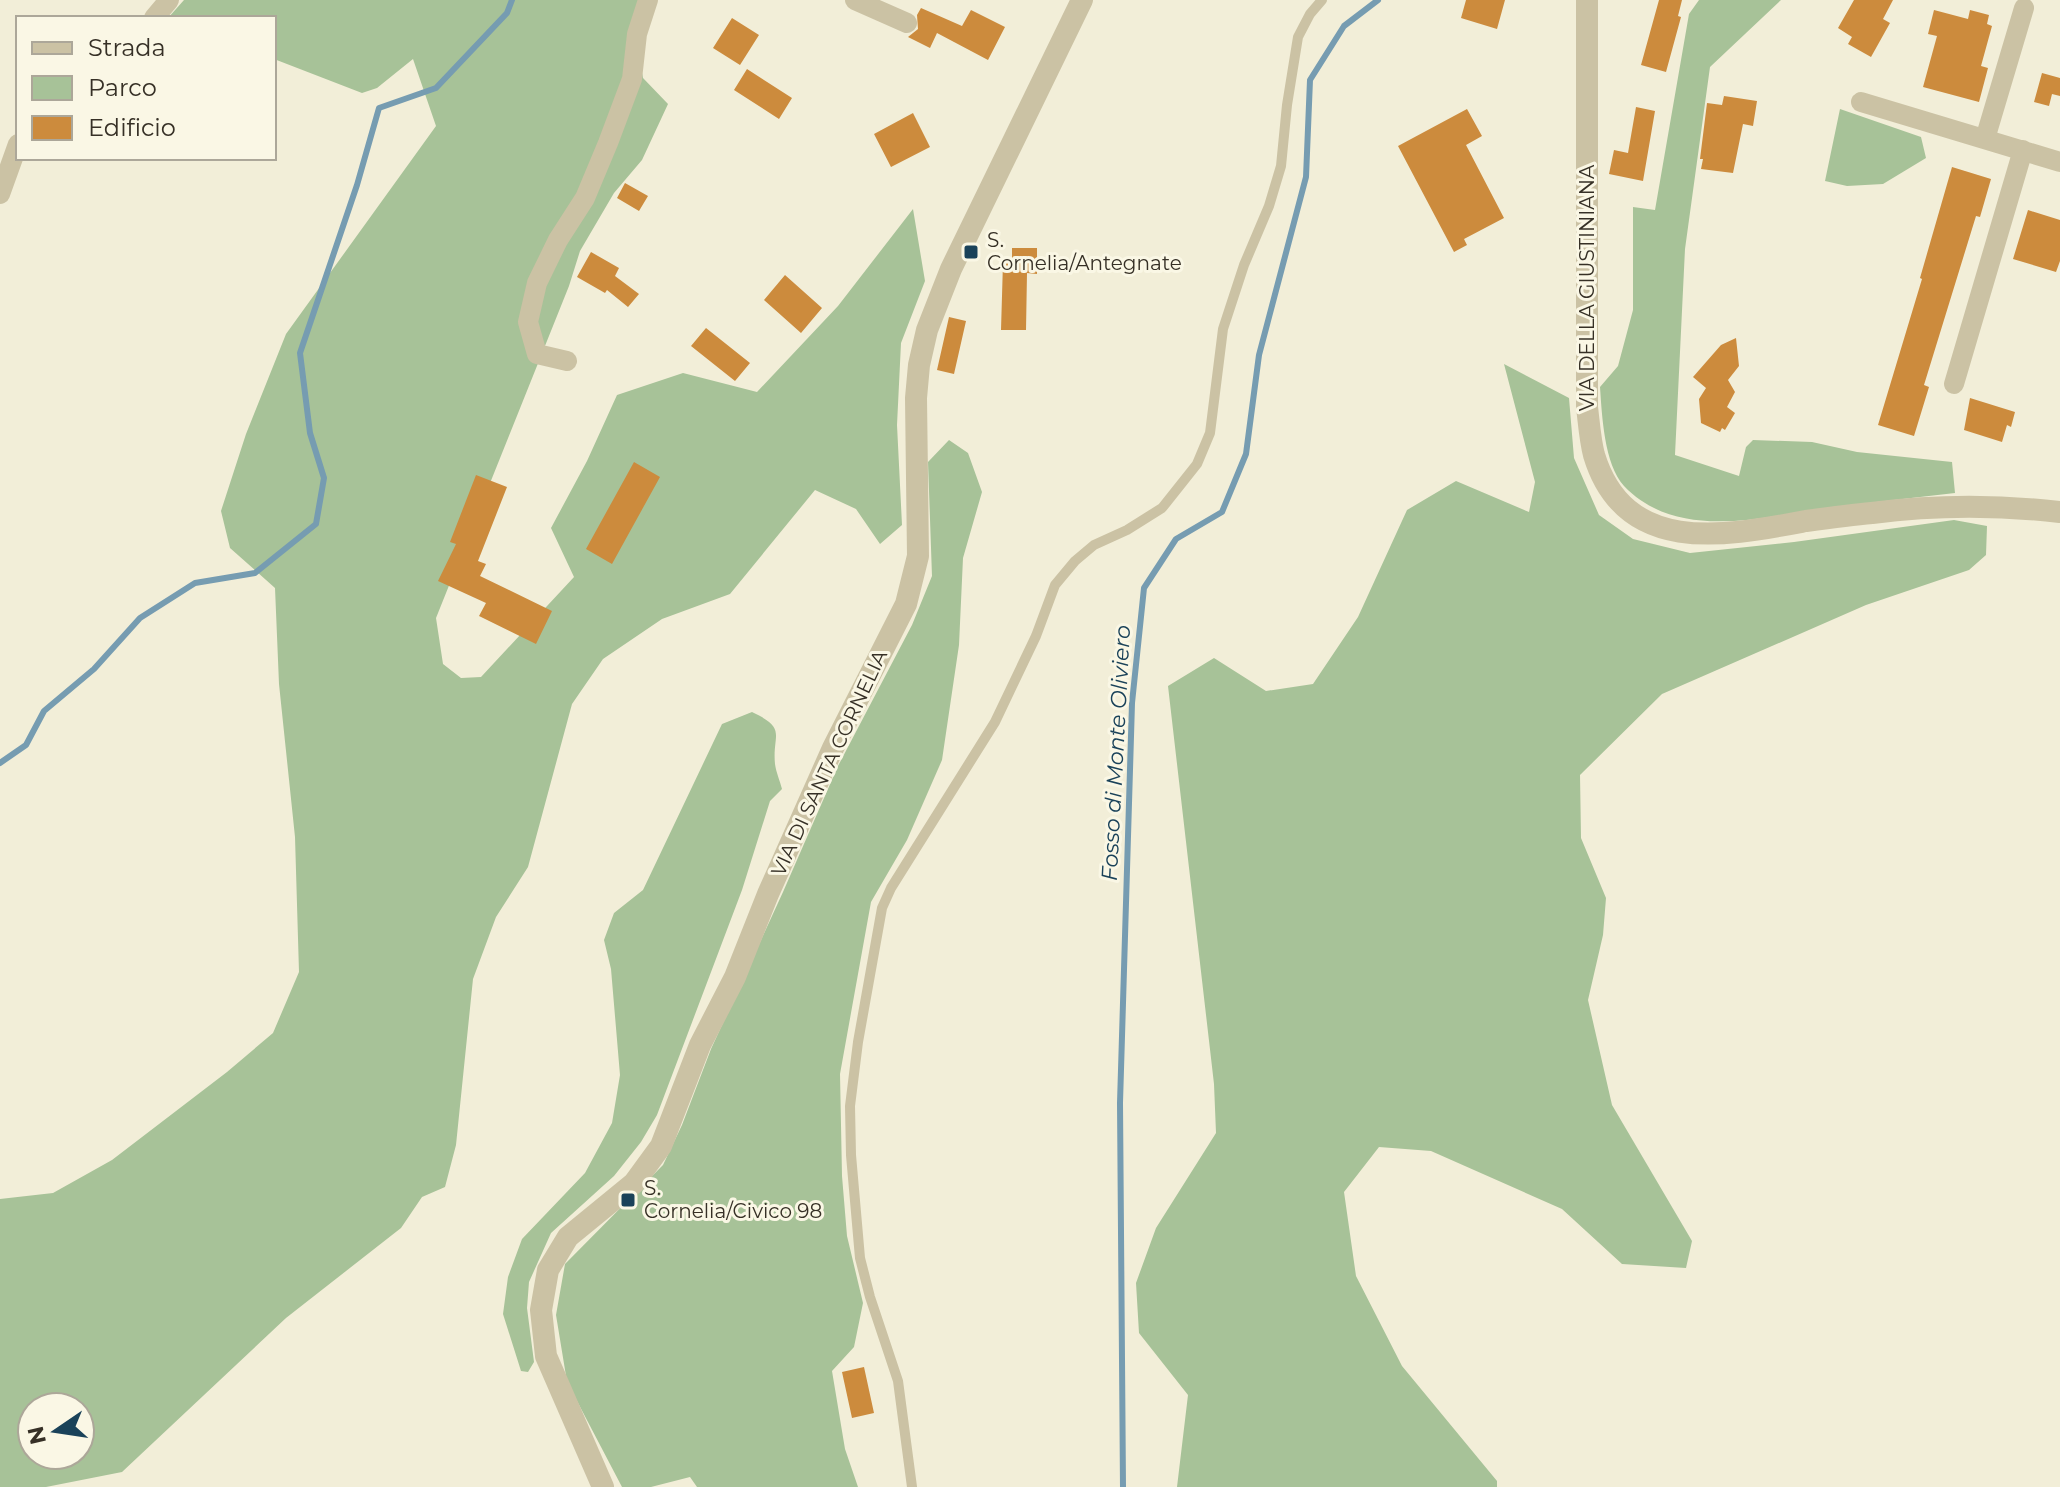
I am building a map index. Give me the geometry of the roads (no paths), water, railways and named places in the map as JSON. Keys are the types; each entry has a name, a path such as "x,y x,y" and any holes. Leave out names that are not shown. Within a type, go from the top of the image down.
{"street":[{"path":"156,16 169,0"},
{"path":"567,361 537,354 528,322 537,283 558,240 585,198 632,79 637,34 648,0"},
{"path":"855,0 907,23"},
{"name":"VIA DI SANTA CORNELIA","path":"603,1487 546,1356 541,1310 548,1270 568,1237 634,1183 661,1146 700,1045 735,977 824,767 906,604 918,556 916,398 927,330 963,242 1082,0"},
{"name":"VIA DELLA GIUSTINIANA","path":"1587,0 1587,407 1595,457 1615,496 1633,513 1653,524 1681,533 1707,535 1918,509 1962,507 2060,512"},
{"path":"1985,139 2024,8"},
{"path":"1861,102 2060,162"},
{"path":"0,194 16,150"},
{"path":"1954,384 2023,150"}],"lane":[{"path":"912,1487 898,1381 860,1258 851,1155 850,1106 858,1042 882,908 891,888 995,722 1036,636 1055,585 1075,561 1094,545 1127,530 1162,508 1197,464 1210,433 1223,329 1281,166 1298,37 1310,14 1322,0"}],"waterway":[{"path":"0,763 26,745 44,711 94,669 140,618 195,583 255,573 316,524 324,478 310,433 300,353 357,185 379,108 436,88 507,13 512,0"},
{"name":"Fosso di Monte Oliviero","path":"1123,1487 1120,1103 1132,703 1144,588 1176,539 1222,512 1246,454 1259,355 1306,177 1310,80 1344,26 1378,0"}],"place":[{"name":"S. Cornelia/Antegnate","path":"971,252"},
{"name":"S. Cornelia/Civico 98","path":"628,1200"}]}
